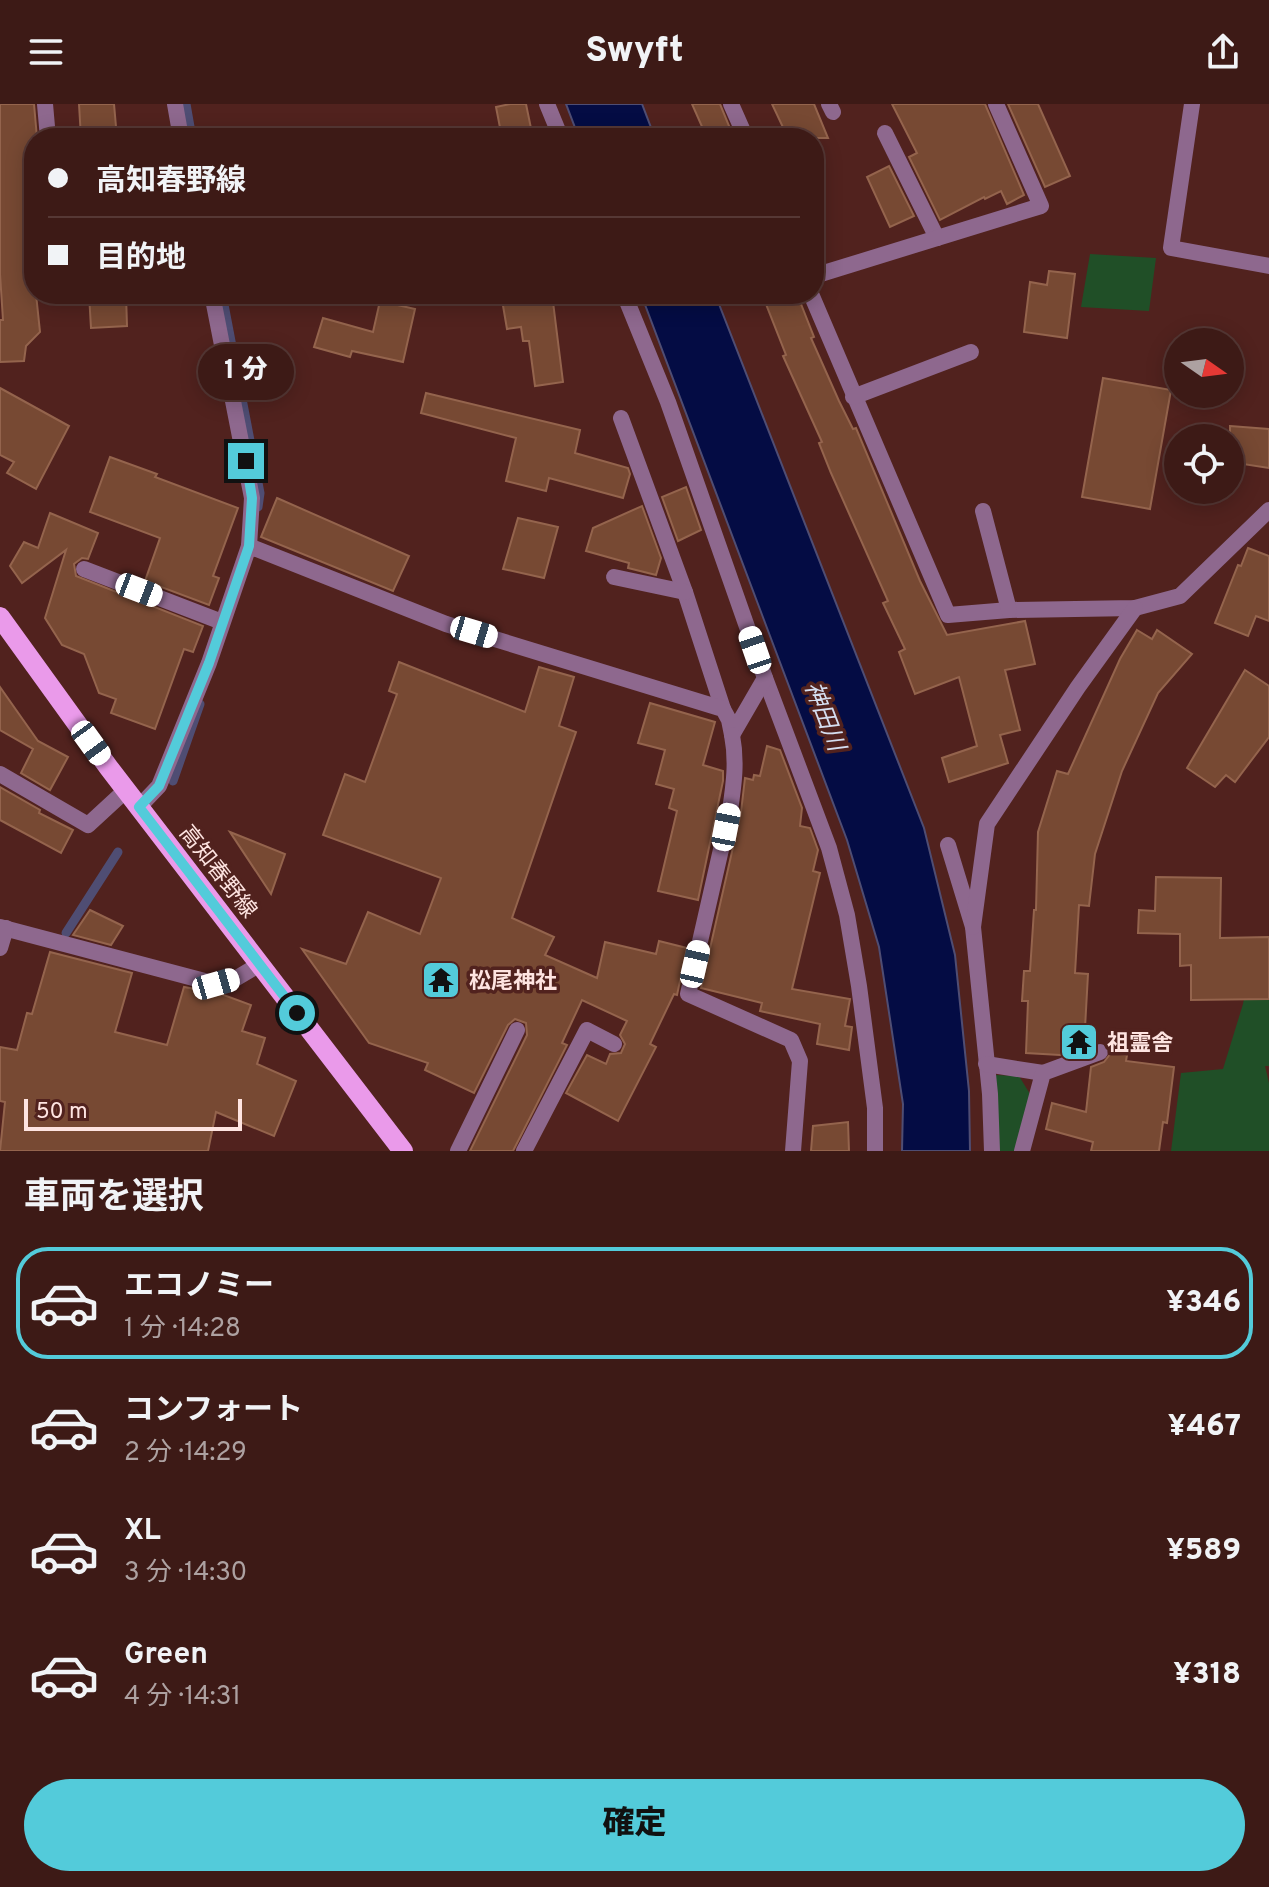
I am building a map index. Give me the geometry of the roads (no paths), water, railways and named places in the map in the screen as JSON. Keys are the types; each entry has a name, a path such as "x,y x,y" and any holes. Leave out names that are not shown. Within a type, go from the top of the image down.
{"main road":[{"name":"高知春野線","path":"0,617 133,799 403,1151"}],"street":[{"path":"45,104 47,128"},
{"path":"175,104 179,128"},
{"path":"547,104 557,128"},
{"path":"731,104 742,128"},
{"path":"824,273 1041,206 996,104"},
{"path":"1192,104 1171,248 1269,266"},
{"path":"885,133 937,238"},
{"path":"0,774 88,825 159,786 253,548 252,498 214,304"},
{"path":"628,304 668,402 765,678 829,848 847,915 868,1049 875,1108 875,1151"},
{"path":"815,304 948,615 1009,610 1135,608 1180,596 1269,510"},
{"path":"853,397 971,352"},
{"path":"621,418 729,720 735,752 730,810 688,994 791,1040 800,1061 793,1151"},
{"path":"983,511 1009,610"},
{"path":"253,548 446,624 723,709"},
{"path":"84,569 222,622"},
{"path":"614,577 685,592"},
{"path":"973,927 987,824 1135,608"},
{"path":"732,735 765,678"},
{"path":"948,845 973,927 992,1151"},
{"path":"0,948 3,928 216,984 235,979 260,964"},
{"path":"458,1151 517,1030"},
{"path":"524,1151 587,1030 614,1044"},
{"path":"986,1064 1043,1073 1100,1052"},
{"path":"1022,1151 1043,1073"}],"water":[{"path":"566,104 642,104 651,128 575,128"},
{"name":"神田川","path":"645,304 719,304 924,828 955,955 969,1091 970,1151 902,1151 903,1104 879,947 847,840"}],"waterway":[{"path":"186,104 190,128"},
{"path":"224,304 260,493 258,507"},
{"path":"173,781 200,704"},
{"path":"66,933 118,852"}],"place":[{"name":"松尾神社","path":"441,980"},
{"name":"祖霊舎","path":"1079,1042"}]}
